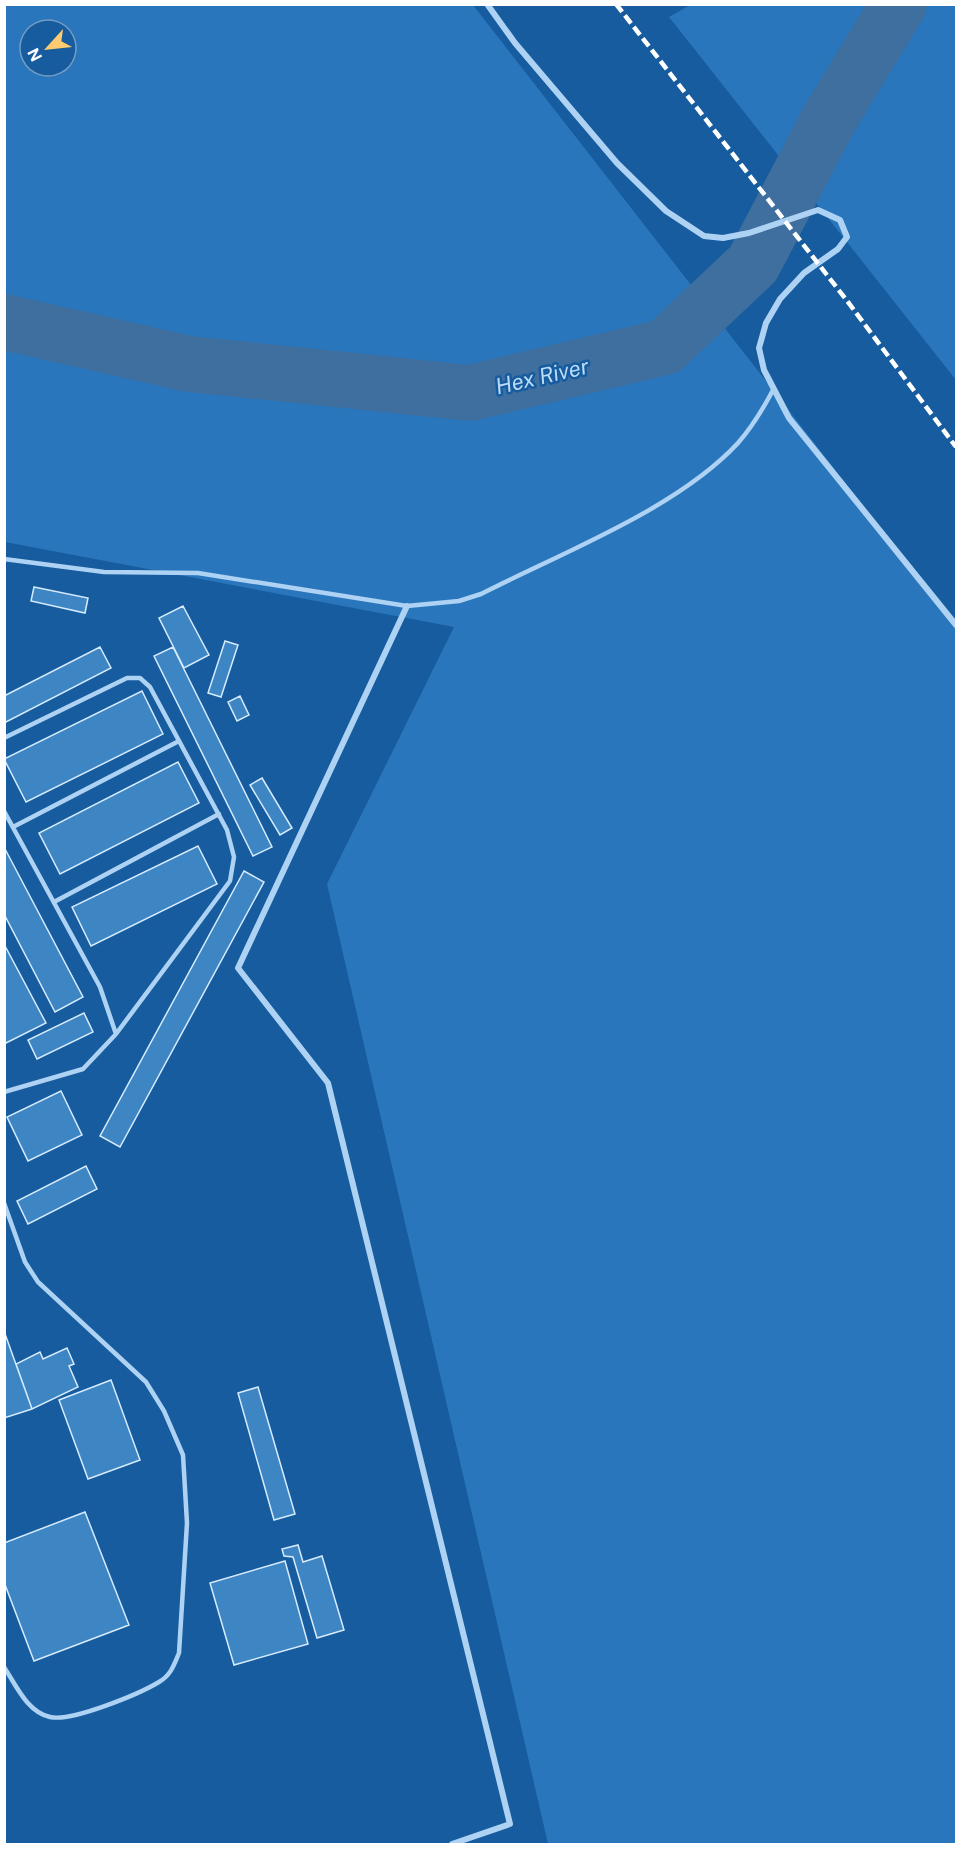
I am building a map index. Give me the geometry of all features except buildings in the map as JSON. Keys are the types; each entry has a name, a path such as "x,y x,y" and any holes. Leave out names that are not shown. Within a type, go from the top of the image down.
{"street":[{"path":"487,4 515,43 617,163 666,211 704,236 723,238 749,233 819,210 832,214 840,220 847,237 838,249 804,273 780,299 766,323 759,348 764,370 789,418 809,445 957,625"},
{"path":"407,606 238,968 328,1083 510,1824 452,1845"}],"lane":[{"path":"4,559 104,572 198,573 407,606 459,601 481,594 638,516 713,468 757,419 773,390"},
{"path":"4,738 127,678 140,678 150,687 219,814 227,830 234,857 230,881 116,1034 83,1069 4,1092"},
{"path":"13,826 179,741"},
{"path":"4,811 100,987 116,1034"},
{"path":"54,902 219,814"},
{"path":"4,1203 25,1262 38,1282 146,1382 164,1411 183,1455 187,1523 179,1653 172,1671 160,1682 83,1714 50,1717 29,1705 4,1667"}],"shaded area":[{"path":"692,4 956,5 956,380 669,17"},
{"path":"4,5 473,5 956,625 956,1844 548,1844 327,884 454,627 5,542"}],"waterway":[{"name":"Hex River","path":"4,322 189,364 470,393 665,347 753,264 828,121 899,4"}],"railway":[{"path":"616,4 848,302 956,447"}]}
